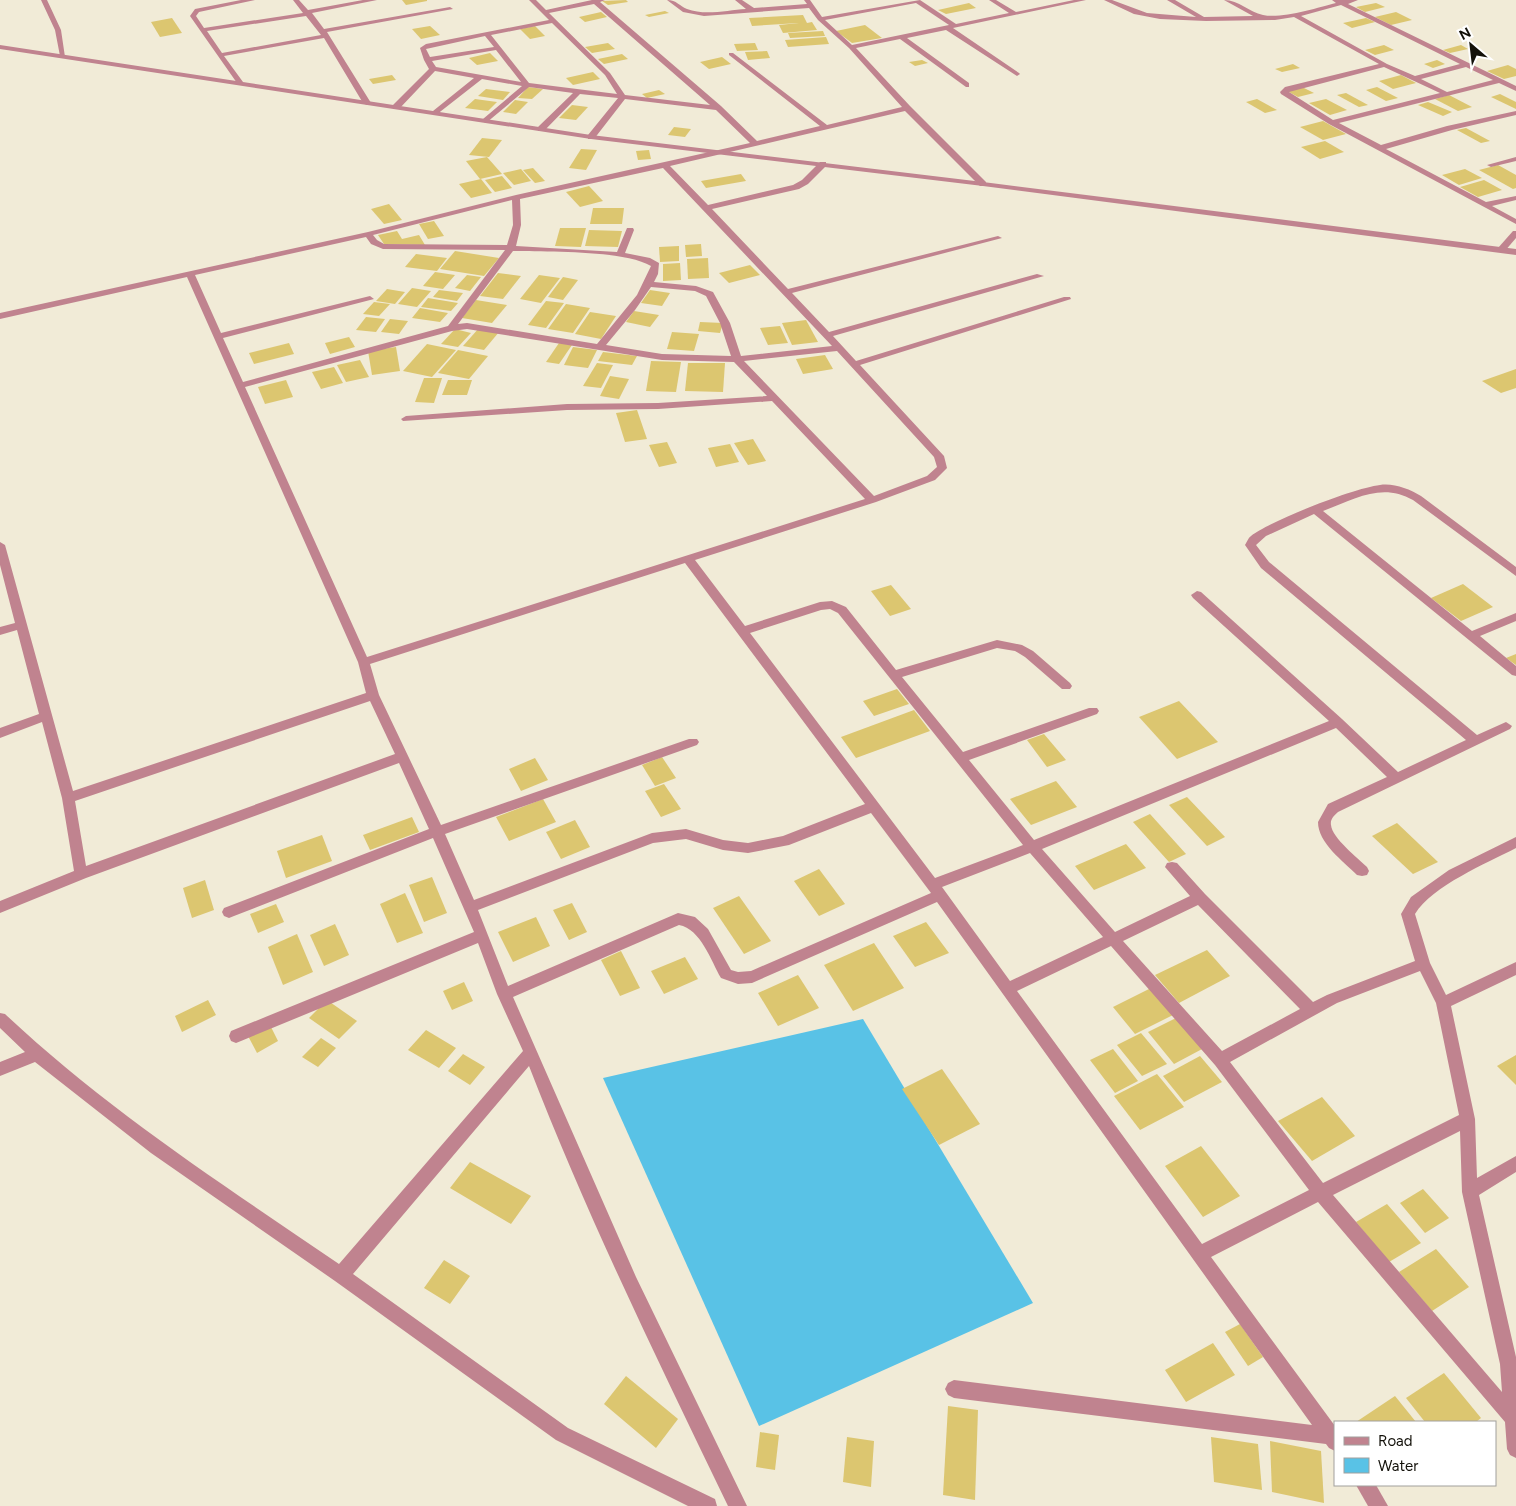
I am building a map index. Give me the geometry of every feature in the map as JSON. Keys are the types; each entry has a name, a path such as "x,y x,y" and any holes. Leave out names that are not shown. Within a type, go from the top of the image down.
{"street":[{"path":"44,0 58,30 63,56"},
{"path":"239,82 192,16 197,10 252,0"},
{"path":"296,0 324,33 367,103"},
{"path":"202,30 374,0"},
{"path":"532,0 608,74 624,98"},
{"path":"670,0 685,11 704,14 808,3 820,19 851,47 907,108 983,184"},
{"path":"738,0 752,10"},
{"path":"992,0 1015,14"},
{"path":"851,47 1083,0"},
{"path":"1107,0 1148,16 1203,18 1267,18 1355,0"},
{"path":"1170,0 1203,18"},
{"path":"1227,0 1251,13 1267,18"},
{"path":"545,12 580,2 599,1 755,143"},
{"path":"820,19 916,1 956,27"},
{"path":"1338,2 1516,90"},
{"path":"220,55 450,9"},
{"path":"1293,14 1385,65 1447,94"},
{"path":"433,70 422,49 426,46 553,21"},
{"path":"948,28 1017,74"},
{"path":"487,34 500,48 527,85"},
{"path":"902,37 966,85"},
{"path":"0,46 591,137 823,164 1516,252"},
{"path":"427,60 500,48"},
{"path":"731,54 824,126"},
{"path":"1385,65 1284,91 1284,94 1516,222"},
{"path":"1413,78 1465,65"},
{"path":"433,70 578,92 718,108"},
{"path":"396,107 433,70"},
{"path":"436,113 480,77"},
{"path":"1332,122 1499,81"},
{"path":"486,121 527,85"},
{"path":"541,129 578,92"},
{"path":"591,137 624,98"},
{"path":"0,316 368,234 516,197 665,165 824,126 907,108"},
{"path":"1380,148 1450,128 1514,116"},
{"path":"1492,165 1516,159"},
{"path":"706,208 796,187 805,182 823,164"},
{"path":"364,662 872,500 931,478 942,468 939,456 855,364 665,165"},
{"path":"452,328 511,248 517,225 516,197"},
{"path":"1485,205 1516,198"},
{"path":"620,254 630,230"},
{"path":"1501,250 1516,233"},
{"path":"368,234 374,242 383,246 511,248 620,254 654,262 656,270 649,284 613,333 598,348"},
{"path":"785,292 998,238"},
{"path":"190,274 242,385 364,662 373,695 438,831 482,935 504,994 531,1052 557,1118 630,1283 738,1506"},
{"path":"827,334 1040,276"},
{"path":"649,284 696,289 710,294 725,323 737,359 872,500"},
{"path":"218,336 370,299"},
{"path":"855,364 1067,300"},
{"path":"242,385 452,328 474,326 598,348 662,357 737,359 840,348"},
{"path":"406,419 567,407 658,406 776,398"},
{"path":"1475,740 1266,565 1250,545 1254,538 1316,510 1379,488 1394,488 1405,491 1516,572"},
{"path":"1316,510 1516,672"},
{"path":"0,545 68,798 81,874"},
{"path":"688,559 936,890 1333,1439"},
{"path":"1197,595 1338,722 1396,778"},
{"path":"743,631 820,606 832,604 842,610 1032,847 1220,1060 1320,1193 1514,1419"},
{"path":"1470,636 1516,617"},
{"path":"0,631 22,625"},
{"path":"893,675 997,644 1018,648 1030,654 1066,686"},
{"path":"68,798 373,695"},
{"path":"960,758 1093,711"},
{"path":"0,733 46,716"},
{"path":"504,994 678,919 690,921 703,933 726,974 738,978 752,977 1032,847 1338,722"},
{"path":"1362,871 1328,836 1324,827 1326,817 1334,808 1506,726"},
{"path":"229,912 438,831 693,742"},
{"path":"0,907 81,874 403,756"},
{"path":"470,907 652,838 686,834 723,845 748,848 784,841 874,806"},
{"path":"1516,842 1454,874 1416,901 1408,914 1424,964 1443,1003 1467,1119 1470,1192 1513,1362 1516,1449"},
{"path":"1172,867 1200,898 1311,1010"},
{"path":"1007,989 1200,898"},
{"path":"236,1036 482,935"},
{"path":"1220,1060 1332,999 1424,964"},
{"path":"1443,1003 1516,968"},
{"path":"0,1019 37,1054 157,1148 341,1275 562,1434 708,1506"},
{"path":"341,1275 531,1052"},
{"path":"0,1069 37,1054"},
{"path":"1198,1254 1467,1119"},
{"path":"1470,1192 1516,1163"},
{"path":"954,1389 1333,1439"},
{"path":"1365,1486 1379,1506"}],"water":[{"path":"863,1019 1033,1303 759,1426 603,1078"}],"building":[{"path":"402,0 427,0 427,1 406,5"},
{"path":"626,0 628,2 608,5 602,1"},
{"path":"969,3 976,8 946,14 938,10"},
{"path":"1376,3 1385,7 1365,12 1356,7"},
{"path":"665,11 669,13 649,17 645,15"},
{"path":"601,12 607,17 585,22 579,17"},
{"path":"1396,12 1412,20 1391,25 1375,17"},
{"path":"803,15 807,23 812,22 817,30 783,33 779,25 799,23 752,26 749,18"},
{"path":"172,18 182,33 160,37 151,22"},
{"path":"1366,18 1375,22 1352,28 1343,23"},
{"path":"865,25 882,38 852,43 836,31"},
{"path":"430,26 440,35 421,39 412,29"},
{"path":"535,26 545,36 530,39 520,29"},
{"path":"823,31 825,36 790,38 788,33"},
{"path":"826,37 829,44 788,47 785,40"},
{"path":"608,43 615,49 592,53 585,47"},
{"path":"755,43 758,50 737,51 734,44"},
{"path":"1384,45 1394,50 1375,55 1365,50"},
{"path":"1461,45 1468,49 1450,53 1443,50"},
{"path":"767,51 770,58 748,60 745,52"},
{"path":"490,53 498,61 477,65 469,58"},
{"path":"622,54 628,59 604,64 598,59"},
{"path":"722,57 731,64 709,69 700,62"},
{"path":"922,60 928,63 915,66 909,62"},
{"path":"1437,60 1445,64 1433,68 1424,64"},
{"path":"1293,64 1300,68 1282,72 1275,69"},
{"path":"1508,65 1516,69 1516,76 1504,79 1487,71"},
{"path":"593,72 600,79 573,85 566,78"},
{"path":"392,75 396,80 373,84 369,79"},
{"path":"1401,75 1416,83 1393,89 1379,81"},
{"path":"528,87 543,89 532,99 518,98"},
{"path":"1302,87 1314,93 1298,97 1287,91"},
{"path":"1377,87 1398,98 1386,101 1366,90"},
{"path":"486,89 510,92 503,100 478,96"},
{"path":"659,90 665,94 647,98 642,94"},
{"path":"1346,93 1368,105 1359,107 1337,95"},
{"path":"1500,94 1516,102 1516,109 1491,97"},
{"path":"1449,95 1472,107 1458,111 1435,99"},
{"path":"475,99 497,102 488,111 465,108"},
{"path":"1257,99 1277,110 1265,113 1246,102"},
{"path":"1326,99 1347,110 1330,115 1309,103"},
{"path":"515,100 528,102 516,114 503,112"},
{"path":"1428,102 1452,112 1443,116 1418,105"},
{"path":"572,105 588,107 576,120 559,118"},
{"path":"1323,121 1346,134 1323,140 1300,127"},
{"path":"674,127 691,129 685,137 668,135"},
{"path":"1466,128 1490,141 1481,143 1457,130"},
{"path":"482,138 502,140 489,157 469,155"},
{"path":"1325,141 1344,152 1320,159 1301,147"},
{"path":"581,149 597,150 586,170 569,168"},
{"path":"649,150 651,159 638,160 636,151"},
{"path":"487,157 502,174 480,179 466,161"},
{"path":"1498,165 1516,175 1516,188 1513,189 1479,170"},
{"path":"533,168 545,181 535,183 523,170"},
{"path":"521,169 531,181 514,185 503,173"},
{"path":"1465,169 1482,178 1459,185 1442,175"},
{"path":"741,174 746,181 706,188 701,181"},
{"path":"502,176 512,188 495,192 485,180"},
{"path":"481,179 492,193 471,198 459,184"},
{"path":"1484,180 1502,190 1478,197 1460,187"},
{"path":"589,186 603,201 580,207 566,192"},
{"path":"389,204 402,220 384,224 371,209"},
{"path":"593,208 624,208 622,224 590,224"},
{"path":"434,221 444,236 428,239 419,224"},
{"path":"560,228 586,228 581,247 555,246"},
{"path":"589,230 622,231 618,247 585,246"},
{"path":"397,231 402,239 419,235 425,245 384,244 378,235"},
{"path":"701,244 702,256 686,257 685,245"},
{"path":"679,246 679,261 660,262 659,247"},
{"path":"455,251 499,258 484,276 440,269"},
{"path":"416,254 447,258 437,271 405,267"},
{"path":"708,258 709,278 688,279 687,259"},
{"path":"680,263 681,280 663,281 663,264"},
{"path":"750,265 760,275 729,283 719,273"},
{"path":"435,272 455,275 443,289 423,286"},
{"path":"498,273 521,276 503,299 480,296"},
{"path":"467,275 481,277 470,291 455,288"},
{"path":"539,275 560,278 541,303 520,299"},
{"path":"563,277 578,280 563,300 548,297"},
{"path":"412,288 431,291 417,307 398,304"},
{"path":"387,289 405,292 395,304 376,301"},
{"path":"439,290 463,293 457,301 433,297"},
{"path":"650,290 670,293 662,306 641,303"},
{"path":"428,298 458,303 451,311 421,307"},
{"path":"476,300 507,305 492,323 462,318"},
{"path":"546,301 564,303 546,328 528,325"},
{"path":"374,302 390,304 379,316 363,314"},
{"path":"566,304 590,308 573,333 548,329"},
{"path":"420,308 448,313 440,322 412,318"},
{"path":"634,311 659,315 650,327 626,322"},
{"path":"590,312 616,316 601,339 575,334"},
{"path":"366,317 385,319 376,332 356,330"},
{"path":"390,319 408,321 399,334 381,332"},
{"path":"806,320 818,342 792,345 782,323"},
{"path":"700,322 723,323 720,333 698,331"},
{"path":"780,326 788,343 768,345 760,328"},
{"path":"479,328 499,332 484,350 463,346"},
{"path":"455,329 471,333 458,347 441,344"},
{"path":"672,332 699,334 694,351 667,349"},
{"path":"349,337 355,347 330,354 325,343"},
{"path":"289,343 294,354 254,364 249,353"},
{"path":"559,343 572,345 559,364 546,362"},
{"path":"427,344 456,350 432,377 403,371"},
{"path":"396,347 400,371 372,375 368,351"},
{"path":"573,347 597,350 588,368 564,365"},
{"path":"458,350 488,356 469,379 438,373"},
{"path":"603,352 637,356 632,365 598,361"},
{"path":"825,355 833,369 803,374 796,359"},
{"path":"360,360 369,377 346,382 337,365"},
{"path":"651,361 681,362 676,392 646,391"},
{"path":"597,363 613,365 601,388 583,386"},
{"path":"688,363 725,363 723,392 685,391"},
{"path":"334,367 343,383 321,389 312,372"},
{"path":"1516,369 1516,388 1501,393 1482,381"},
{"path":"610,376 629,379 619,399 600,396"},
{"path":"424,378 442,378 434,403 415,402"},
{"path":"286,380 293,397 265,404 258,387"},
{"path":"448,380 472,380 467,395 442,395"},
{"path":"637,410 647,439 625,442 616,413"},
{"path":"753,439 766,461 748,465 734,443"},
{"path":"667,442 677,463 659,467 649,445"},
{"path":"730,444 739,462 716,467 708,448"},
{"path":"1463,584 1493,607 1461,621 1431,598"},
{"path":"891,585 911,609 890,616 871,591"},
{"path":"1516,654 1516,665 1506,658"},
{"path":"897,689 909,704 874,716 863,701"},
{"path":"1179,701 1218,742 1177,759 1139,717"},
{"path":"914,710 930,731 856,758 841,737"},
{"path":"1044,734 1066,760 1047,767 1027,740"},
{"path":"662,757 676,778 655,786 642,765"},
{"path":"535,758 548,780 521,791 509,769"},
{"path":"1056,781 1077,807 1031,825 1010,799"},
{"path":"664,784 681,809 661,817 645,791"},
{"path":"1187,797 1225,837 1207,846 1169,805"},
{"path":"543,799 556,822 509,841 496,817"},
{"path":"1150,814 1186,854 1169,862 1133,822"},
{"path":"412,817 419,832 370,850 363,835"},
{"path":"575,820 590,847 561,859 546,832"},
{"path":"1397,823 1438,862 1413,874 1372,836"},
{"path":"322,835 332,861 286,878 277,851"},
{"path":"1126,844 1146,868 1094,890 1075,866"},
{"path":"819,869 845,904 819,916 794,881"},
{"path":"432,877 447,913 424,922 409,885"},
{"path":"205,880 214,910 192,918 183,888"},
{"path":"405,893 423,933 397,943 380,904"},
{"path":"739,896 771,941 744,954 713,908"},
{"path":"572,903 587,932 569,940 553,910"},
{"path":"276,904 284,922 258,933 250,914"},
{"path":"536,917 550,946 513,962 498,932"},
{"path":"926,922 949,953 915,967 893,936"},
{"path":"335,924 349,955 324,966 310,935"},
{"path":"297,934 313,972 283,985 268,947"},
{"path":"874,943 904,988 853,1011 824,965"},
{"path":"1207,950 1230,976 1179,1003 1155,975"},
{"path":"621,951 640,988 620,996 601,960"},
{"path":"685,957 698,979 664,994 651,971"},
{"path":"798,975 819,1008 778,1026 758,993"},
{"path":"464,982 473,1001 452,1010 443,991"},
{"path":"1153,987 1175,1014 1135,1034 1113,1007"},
{"path":"208,1000 216,1015 182,1032 175,1016"},
{"path":"327,1000 357,1021 339,1039 309,1018"},
{"path":"1178,1017 1204,1048 1174,1064 1148,1032"},
{"path":"270,1025 278,1041 257,1053 248,1036"},
{"path":"426,1030 456,1048 439,1068 408,1050"},
{"path":"1141,1033 1167,1064 1142,1076 1117,1045"},
{"path":"321,1038 336,1048 318,1067 302,1057"},
{"path":"1113,1049 1138,1081 1115,1093 1090,1060"},
{"path":"463,1054 485,1067 470,1085 448,1071"},
{"path":"1516,1055 1516,1085 1497,1066"},
{"path":"1200,1056 1222,1082 1184,1102 1163,1076"},
{"path":"942,1069 980,1124 939,1145 902,1089"},
{"path":"1157,1074 1184,1107 1140,1130 1114,1096"},
{"path":"1322,1097 1355,1136 1312,1161 1278,1121"},
{"path":"1201,1146 1240,1196 1203,1217 1165,1166"},
{"path":"470,1162 531,1196 511,1224 450,1188"},
{"path":"1423,1189 1449,1218 1425,1233 1400,1203"},
{"path":"1387,1204 1421,1243 1389,1262 1356,1222"},
{"path":"1436,1249 1469,1287 1432,1311 1399,1272"},
{"path":"444,1260 470,1276 450,1304 424,1288"},
{"path":"1240,1324 1263,1357 1248,1366 1225,1332"},
{"path":"1213,1343 1235,1375 1186,1402 1165,1370"},
{"path":"1444,1373 1481,1418 1477,1421 1424,1421 1406,1398"},
{"path":"626,1376 678,1419 656,1448 604,1404"},
{"path":"1395,1396 1415,1421 1358,1421"},
{"path":"948,1406 978,1410 975,1500 943,1495"},
{"path":"760,1432 779,1435 775,1470 756,1467"},
{"path":"847,1437 874,1441 871,1487 843,1482"},
{"path":"1211,1437 1258,1444 1262,1490 1214,1482"},
{"path":"1270,1441 1321,1451 1324,1503 1272,1492"}]}
